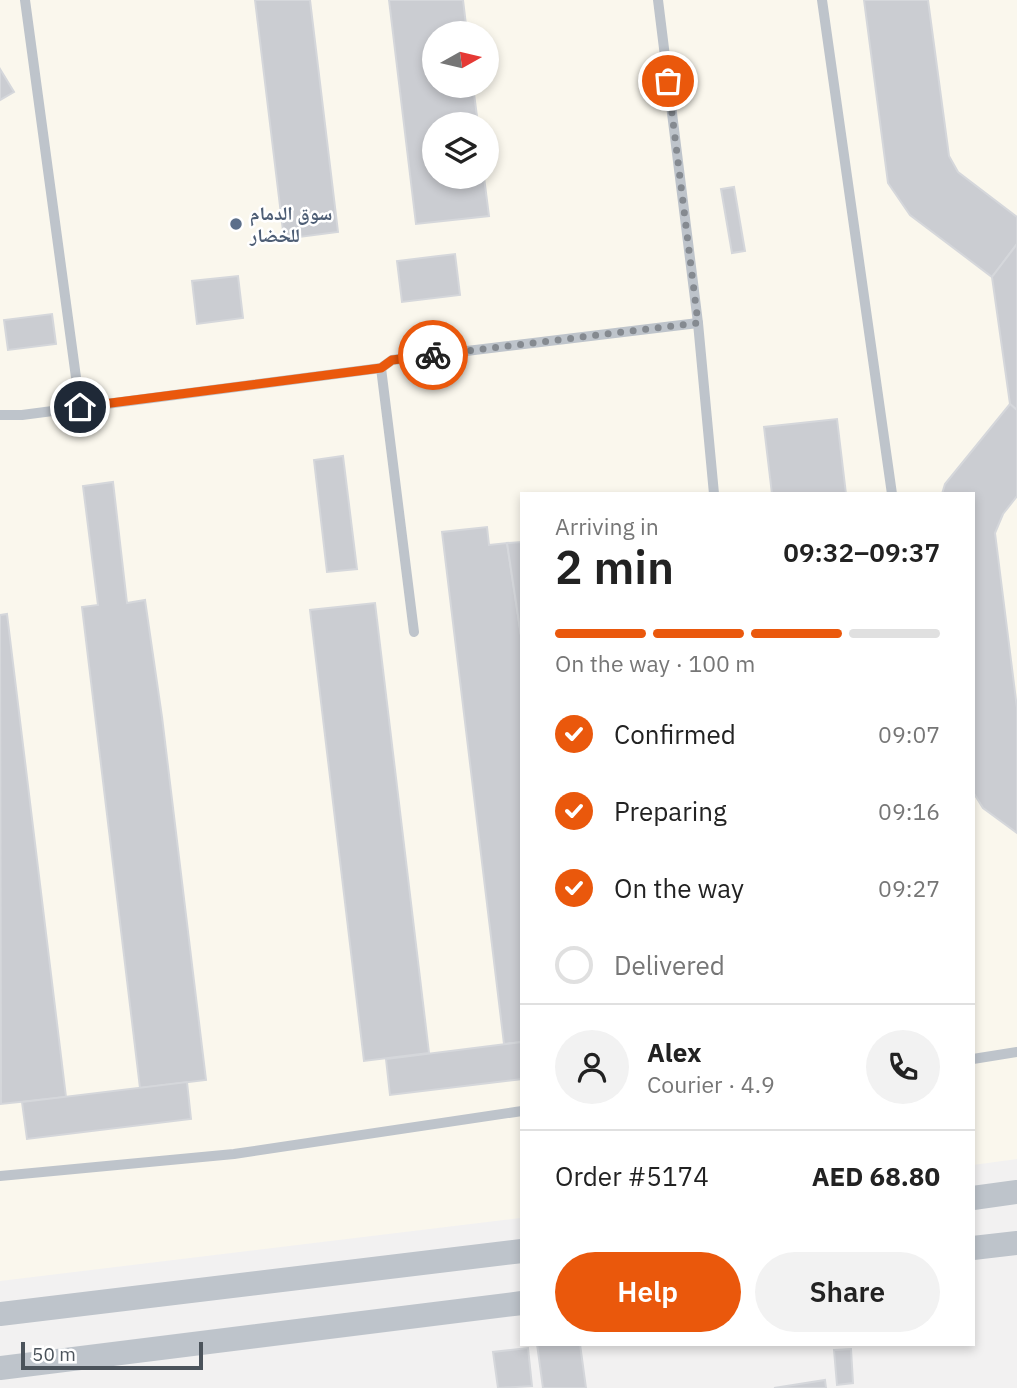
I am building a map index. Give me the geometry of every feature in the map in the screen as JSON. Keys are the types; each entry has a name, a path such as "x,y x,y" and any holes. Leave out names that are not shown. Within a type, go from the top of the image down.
{"street":[{"path":"975,1198 1017,1192"},
{"path":"975,1248 1017,1243"},
{"path":"0,1314 520,1251"},
{"path":"0,1368 520,1303"}],"lane":[{"path":"24,0 80,407"},
{"path":"658,0 698,323 714,492"},
{"path":"822,0 891,492"},
{"path":"0,415 381,368 392,360 698,323"},
{"path":"381,368 414,632"},
{"path":"975,1059 1017,1052"},
{"path":"0,1176 234,1154 520,1111"}],"shaded area":[{"path":"0,0 1017,0 1017,1159 975,1165 975,492 520,492 520,1218 0,1281"}],"building":[{"path":"255,0 310,0 338,232 284,239"},
{"path":"389,0 463,0 466,21 422,21 422,98 475,98 476,112 422,112 422,189 486,189 489,216 416,224"},
{"path":"864,0 928,0 949,156 958,172 1017,217 1017,244 992,277 910,215 888,183"},
{"path":"0,69 14,92 0,100"},
{"path":"734,187 745,251 732,253 721,189"},
{"path":"1017,244 1017,410 1010,404 992,277"},
{"path":"455,254 460,295 402,302 397,261"},
{"path":"238,276 243,318 197,324 192,281"},
{"path":"52,314 56,344 8,350 4,320"},
{"path":"1010,404 1017,410 1017,496 1003,514 995,533 1017,708 1017,833 983,808 975,795 975,492 943,492 945,484"},
{"path":"837,419 846,492 772,492 764,427"},
{"path":"343,456 357,569 327,572 314,460"},
{"path":"113,482 127,603 145,600 162,717 206,1080 140,1088 82,607 98,605 83,486"},
{"path":"487,527 489,545 507,543 520,629 520,1042 504,1044 442,532"},
{"path":"520,542 520,629 507,543"},
{"path":"375,603 429,1053 364,1061 310,610"},
{"path":"7,614 66,1097 1,1104 0,615"},
{"path":"520,1042 520,1079 390,1095 386,1059"},
{"path":"187,1082 191,1119 27,1139 22,1102"},
{"path":"537,1346 580,1346 586,1388 543,1388"},
{"path":"528,1348 532,1386 498,1388 493,1352"},
{"path":"851,1349 853,1383 837,1385 834,1350"},
{"path":"825,1380 826,1388 774,1388"}],"way so far":[{"path":"433,355 698,323 668,81"}],"place":[{"name":"سوق الدمام للخضار","path":"236,224"}],"route":[{"path":"80,407 381,368 392,360 433,355"}]}
